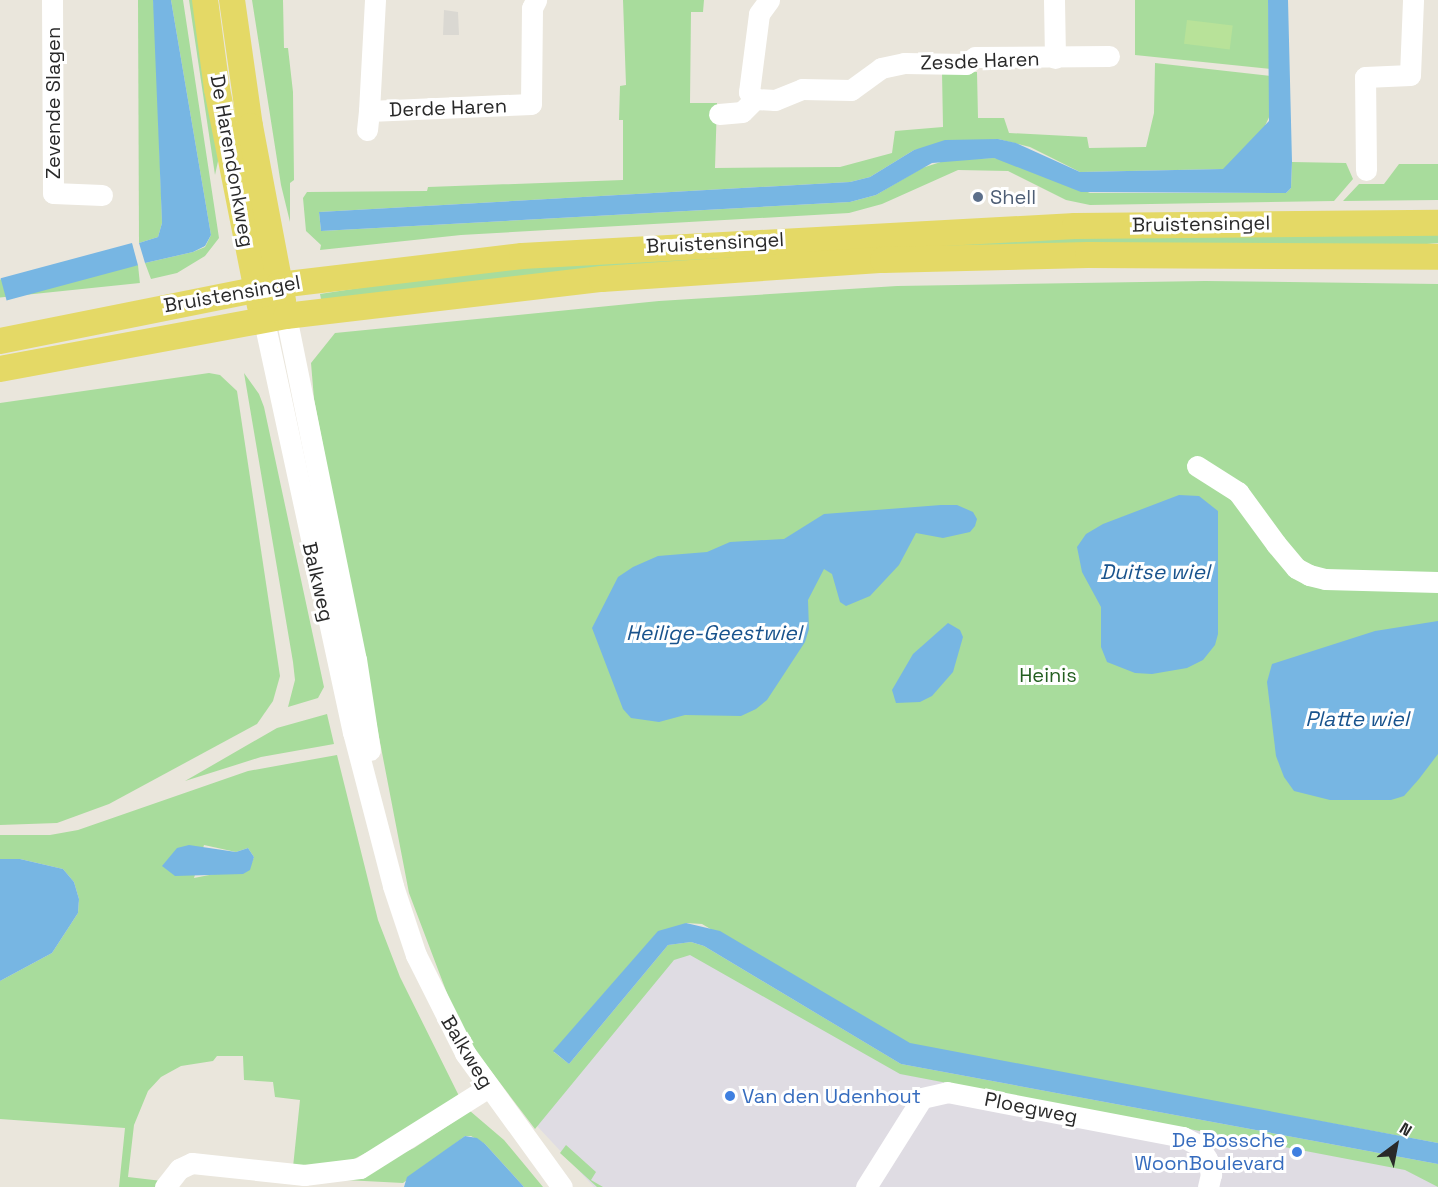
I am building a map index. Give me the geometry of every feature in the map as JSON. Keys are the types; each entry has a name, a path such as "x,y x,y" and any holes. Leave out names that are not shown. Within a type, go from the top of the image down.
{"main road":[{"name":"De Harendonkweg","path":"205,0 217,89 275,319"},
{"name":"De Harendonkweg","path":"232,0 250,126 268,287"},
{"name":"Bruistensingel","path":"0,341 268,287 522,256 882,234 1247,223 1438,223"},
{"name":"Bruistensingel","path":"0,369 275,319 520,287 883,260 1111,255 1438,257"}],"street":[{"name":"Zevende Slagen","path":"52,0 53,193 102,195"},
{"name":"Derde Haren","path":"375,0 368,121 531,104 531,8 536,0"},
{"path":"719,114 742,112 756,99 749,92 759,14 769,0"},
{"name":"Zesde Haren","path":"1054,0 1055,58"},
{"path":"1366,170 1365,77 1410,75 1413,0"},
{"name":"Zesde Haren","path":"756,99 775,100 802,89 851,90 863,84 881,68 904,63 966,64 975,57 1109,56"},
{"name":"Balkweg","path":"275,319 311,555 382,840 416,955 446,1020 487,1088 562,1187"},
{"path":"1197,466 1238,492 1296,568 1309,575 1325,579 1438,582"},
{"path":"165,1187 179,1169 192,1163 319,1180 360,1168 487,1088"},
{"name":"Ploegweg","path":"866,1187 922,1098 947,1092 1183,1137 1198,1145 1207,1159 1211,1174 1208,1187"},
{"name":"Balkweg","path":"514,1123 580,1187"}],"shaded area":[{"path":"444,10 458,12 459,35 443,35"},
{"path":"662,928 882,1049 1438,1144 1438,1187 594,1187 523,1111"}],"green space":[{"path":"138,0 153,0 155,13 162,223 158,237 139,243"},
{"path":"171,0 183,0 219,238 205,256 177,273 151,279 145,263 205,247 211,235"},
{"path":"189,0 195,0 220,152 215,175"},
{"path":"252,0 283,0 284,48 288,48 293,92 294,180 290,183 290,222 281,185"},
{"path":"623,0 704,0 703,12 691,12 690,103 717,103 715,168 840,167 892,153 895,131 943,127 942,72 977,72 978,118 1004,118 1009,133 1087,137 1089,148 1146,147 1154,113 1155,63 1271,76 1272,111 1263,130 1224,169 1080,172 1030,147 998,139 914,150 870,177 850,182 319,212 321,231 850,202 876,195 922,168 947,160 994,158 1010,161 1090,193 1286,193 1291,188 1292,162 1346,163 1353,179 1334,201 1090,205 1066,200 1008,171 958,170 882,204 849,213 461,235 320,250 321,245 306,231 303,198 307,192 427,191 428,187 623,180 623,120 619,120 620,86 626,85"},
{"path":"1135,0 1268,0 1271,69 1135,55"},
{"path":"1187,20 1233,26 1230,49 1184,44"},
{"path":"1399,164 1438,164 1438,200 1343,201 1359,184 1384,184"},
{"path":"1438,229 1438,243 1373,249 1266,248 322,304 320,294 522,263 883,240"},
{"path":"138,265 140,283 0,298 0,280"},
{"name":"Heinis","path":"1205,281 1438,284 1438,1143 909,1045 702,924 686,923 554,1052 569,1064 668,945 691,942 704,946 901,1064 1438,1164 1438,1187 1405,1170 900,1074 690,955 674,960 535,1129 472,1046 456,1017 409,893 314,399 311,363 335,333 659,301 897,286"},
{"path":"209,373 220,375 237,391 280,676 273,701 257,724 109,804 57,823 0,825 0,403"},
{"path":"244,373 259,394 264,407 324,687 318,698 288,707 295,680 293,662"},
{"path":"327,714 334,744 261,757 185,781 277,728"},
{"path":"337,755 378,920 400,977 459,1096 407,1132 350,1161 293,1167 300,1100 275,1097 273,1082 244,1080 243,1056 217,1056 213,1061 181,1066 161,1077 148,1091 134,1125 128,1177 162,1181 157,1187 119,1187 125,1128 0,1119 0,981 52,953 78,913 79,899 74,882 63,869 20,859 0,859 0,835 50,835 78,830 248,771","holes":["204,845 236,852 248,848 254,857 250,867 194,878"]},
{"path":"470,1111 504,1140 543,1187 524,1187 485,1144 471,1136 465,1136 403,1183 345,1180 414,1148"},
{"path":"566,1145 596,1172 591,1180 603,1187 597,1187 560,1153"}],"water":[{"path":"153,0 171,0 211,235 205,246 193,252 145,263 139,243 158,237 162,223"},
{"path":"1268,0 1288,0 1292,162 1291,188 1286,193 1081,192 994,158 932,163 876,195 850,202 321,231 319,212 850,182 870,177 914,150 945,140 998,139 1016,143 1080,172 1223,169 1269,121"},
{"path":"132,243 138,265 7,300 1,278"},
{"name":"Duitse wiel","path":"1179,495 1199,496 1218,511 1218,634 1215,645 1203,660 1187,668 1152,674 1135,673 1107,662 1101,647 1101,607 1082,572 1077,547 1086,534 1103,524"},
{"name":"Heilige-Geestwiel","path":"957,505 973,512 977,519 975,526 970,532 943,538 916,533 899,565 870,596 846,606 840,602 832,574 824,569 808,600 809,629 805,642 767,700 756,709 741,716 685,715 659,722 631,718 623,709 592,628 618,577 633,567 658,556 707,552 730,542 784,539 824,514"},
{"name":"Platte wiel","path":"1438,621 1438,754 1419,779 1404,796 1391,800 1330,800 1294,791 1284,777 1276,756 1267,682 1272,664 1375,631"},
{"path":"948,623 960,630 963,637 953,672 932,696 920,702 896,703 892,690 913,654"},
{"path":"189,845 236,852 248,848 254,857 250,870 243,874 175,876 162,866 177,848"},
{"path":"0,859 20,859 63,869 74,882 79,899 78,913 52,953 0,981"},
{"path":"686,923 720,931 910,1043 1438,1143 1438,1164 901,1064 704,946 691,942 668,945 569,1064 553,1051 658,931"},
{"path":"465,1136 477,1138 485,1144 524,1187 404,1187 407,1177"}],"place":[{"name":"Shell","path":"978,197"},
{"name":"Van den Udenhout","path":"730,1096"},
{"name":"De Bossche WoonBoulevard","path":"1297,1152"}]}
